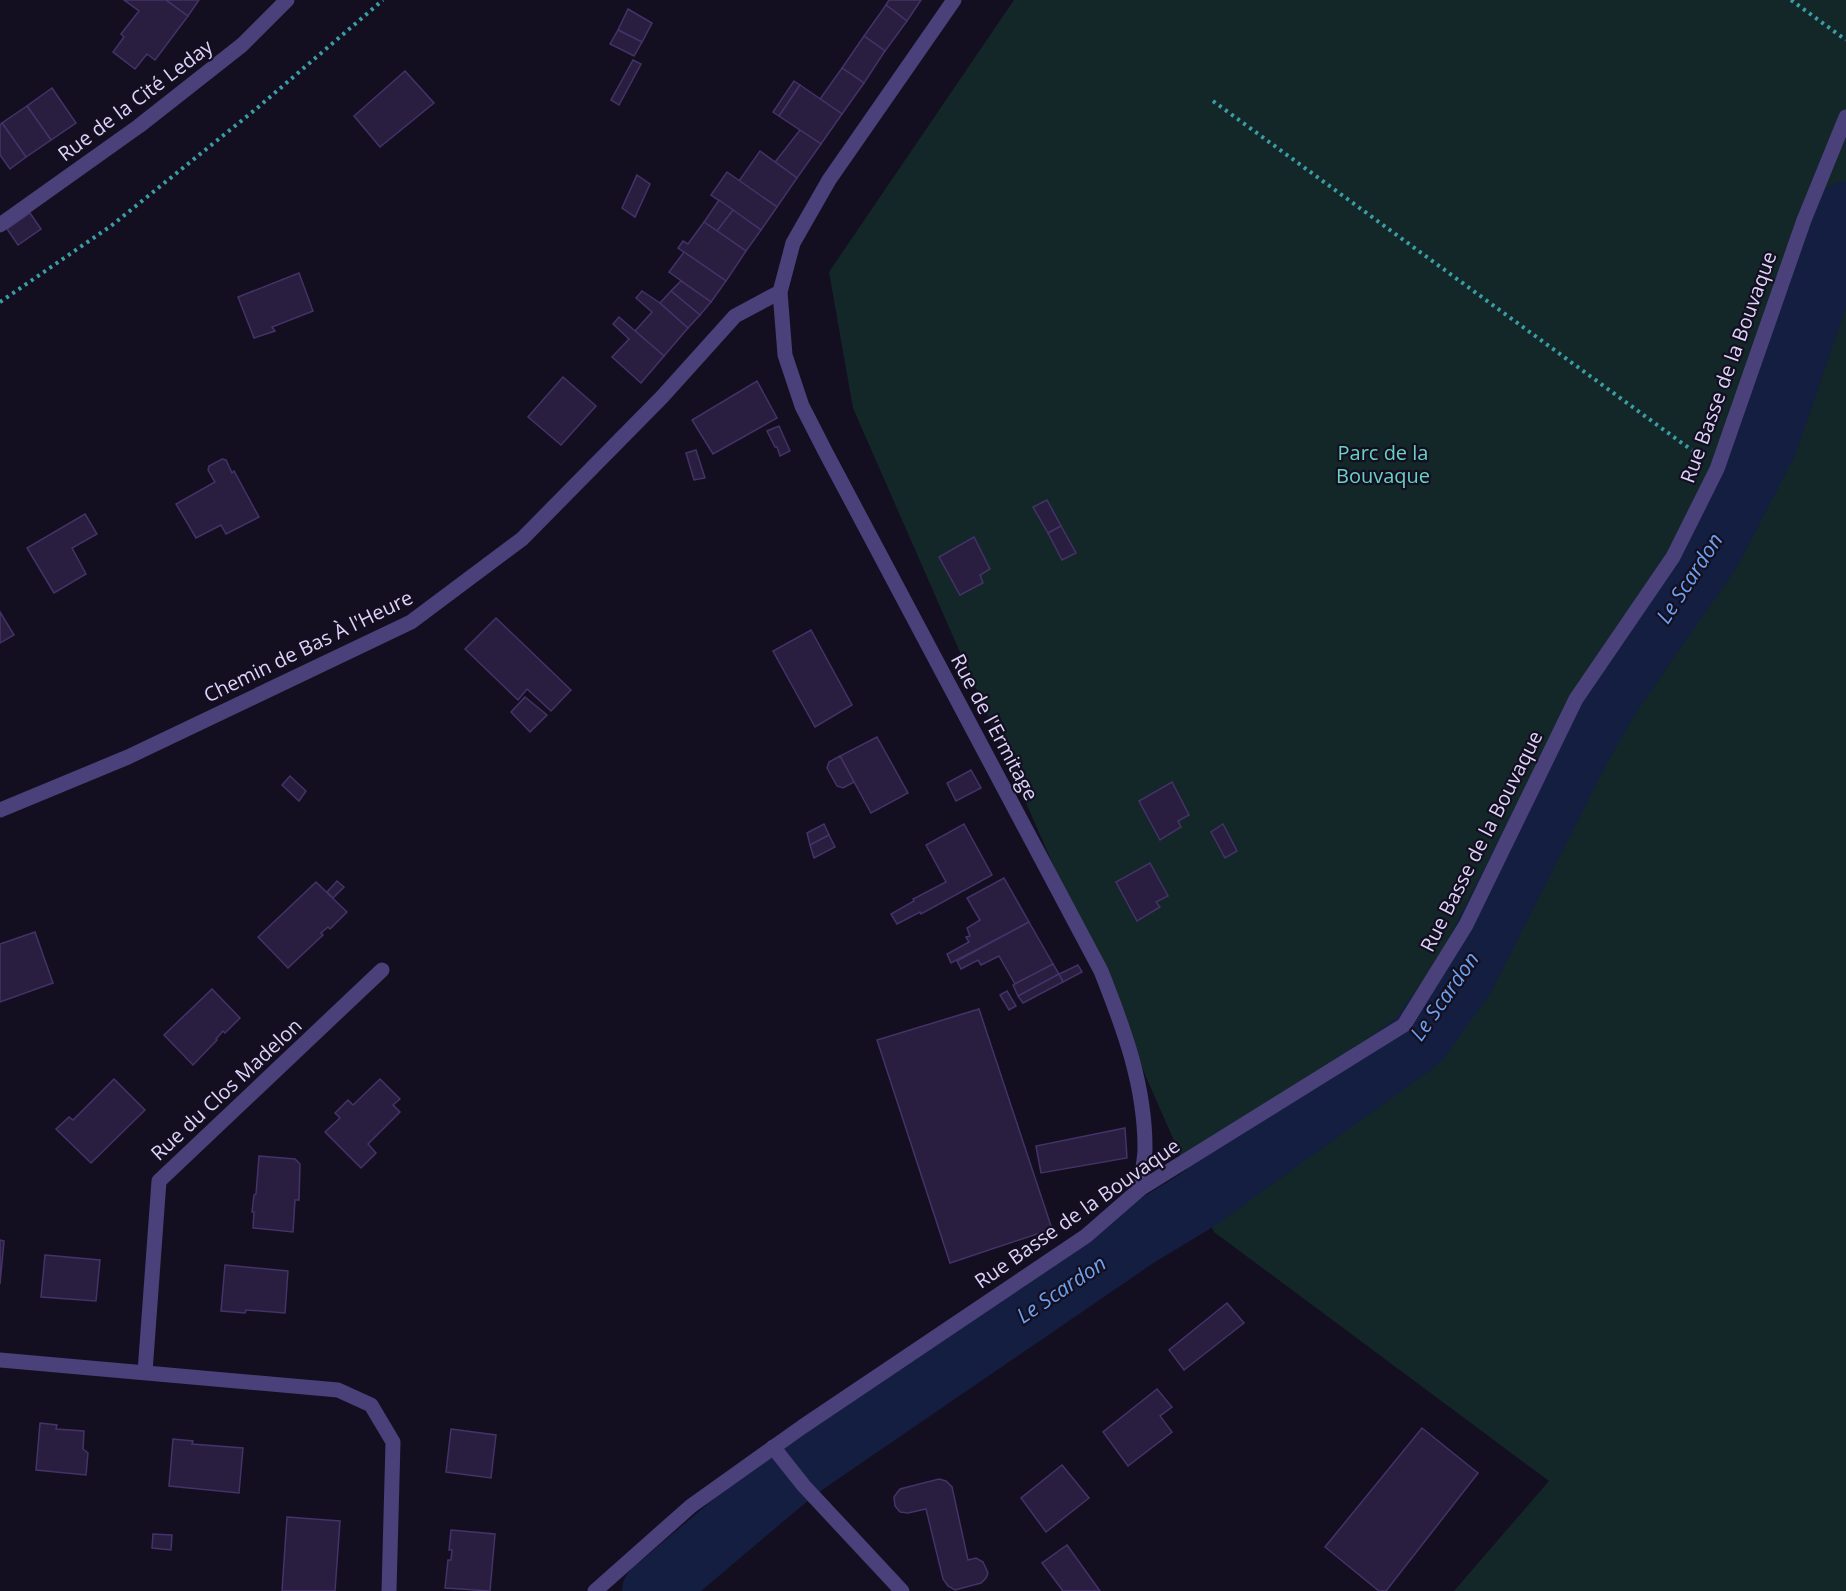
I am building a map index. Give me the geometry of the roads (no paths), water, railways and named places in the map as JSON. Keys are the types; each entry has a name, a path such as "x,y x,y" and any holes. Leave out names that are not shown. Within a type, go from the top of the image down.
{"street":[{"name":"Rue de la Cité Leday","path":"0,225 139,126 242,45 287,0"},
{"name":"Rue de l'Ermitage","path":"954,0 830,180 793,243 780,292 785,355 802,406 1101,971 1134,1060 1143,1104 1145,1150 1140,1189"},
{"name":"Rue Basse de la Bouvaque","path":"595,1591 691,1506 773,1447 1086,1236 1140,1189 1404,1025 1466,925 1576,699 1673,557 1717,469 1804,220 1846,117"},
{"name":"Chemin de Bas À l'Heure","path":"0,810 128,757 411,622 522,539 662,398 735,316 780,292"},
{"name":"Rue du Clos Madelon","path":"145,1372 159,1181 382,970"},
{"path":"0,1360 338,1390 371,1405 393,1442 389,1591"},
{"path":"773,1447 804,1486 902,1591"}],"waterway":[{"name":"Le Scardon","path":"653,1591 795,1471 1135,1238 1196,1201 1419,1040 1465,975 1581,746 1613,691 1711,550 1767,442 1846,212"}],"park label":[{"name":"Parc de la Bouvaque","path":"1383,464"}]}
